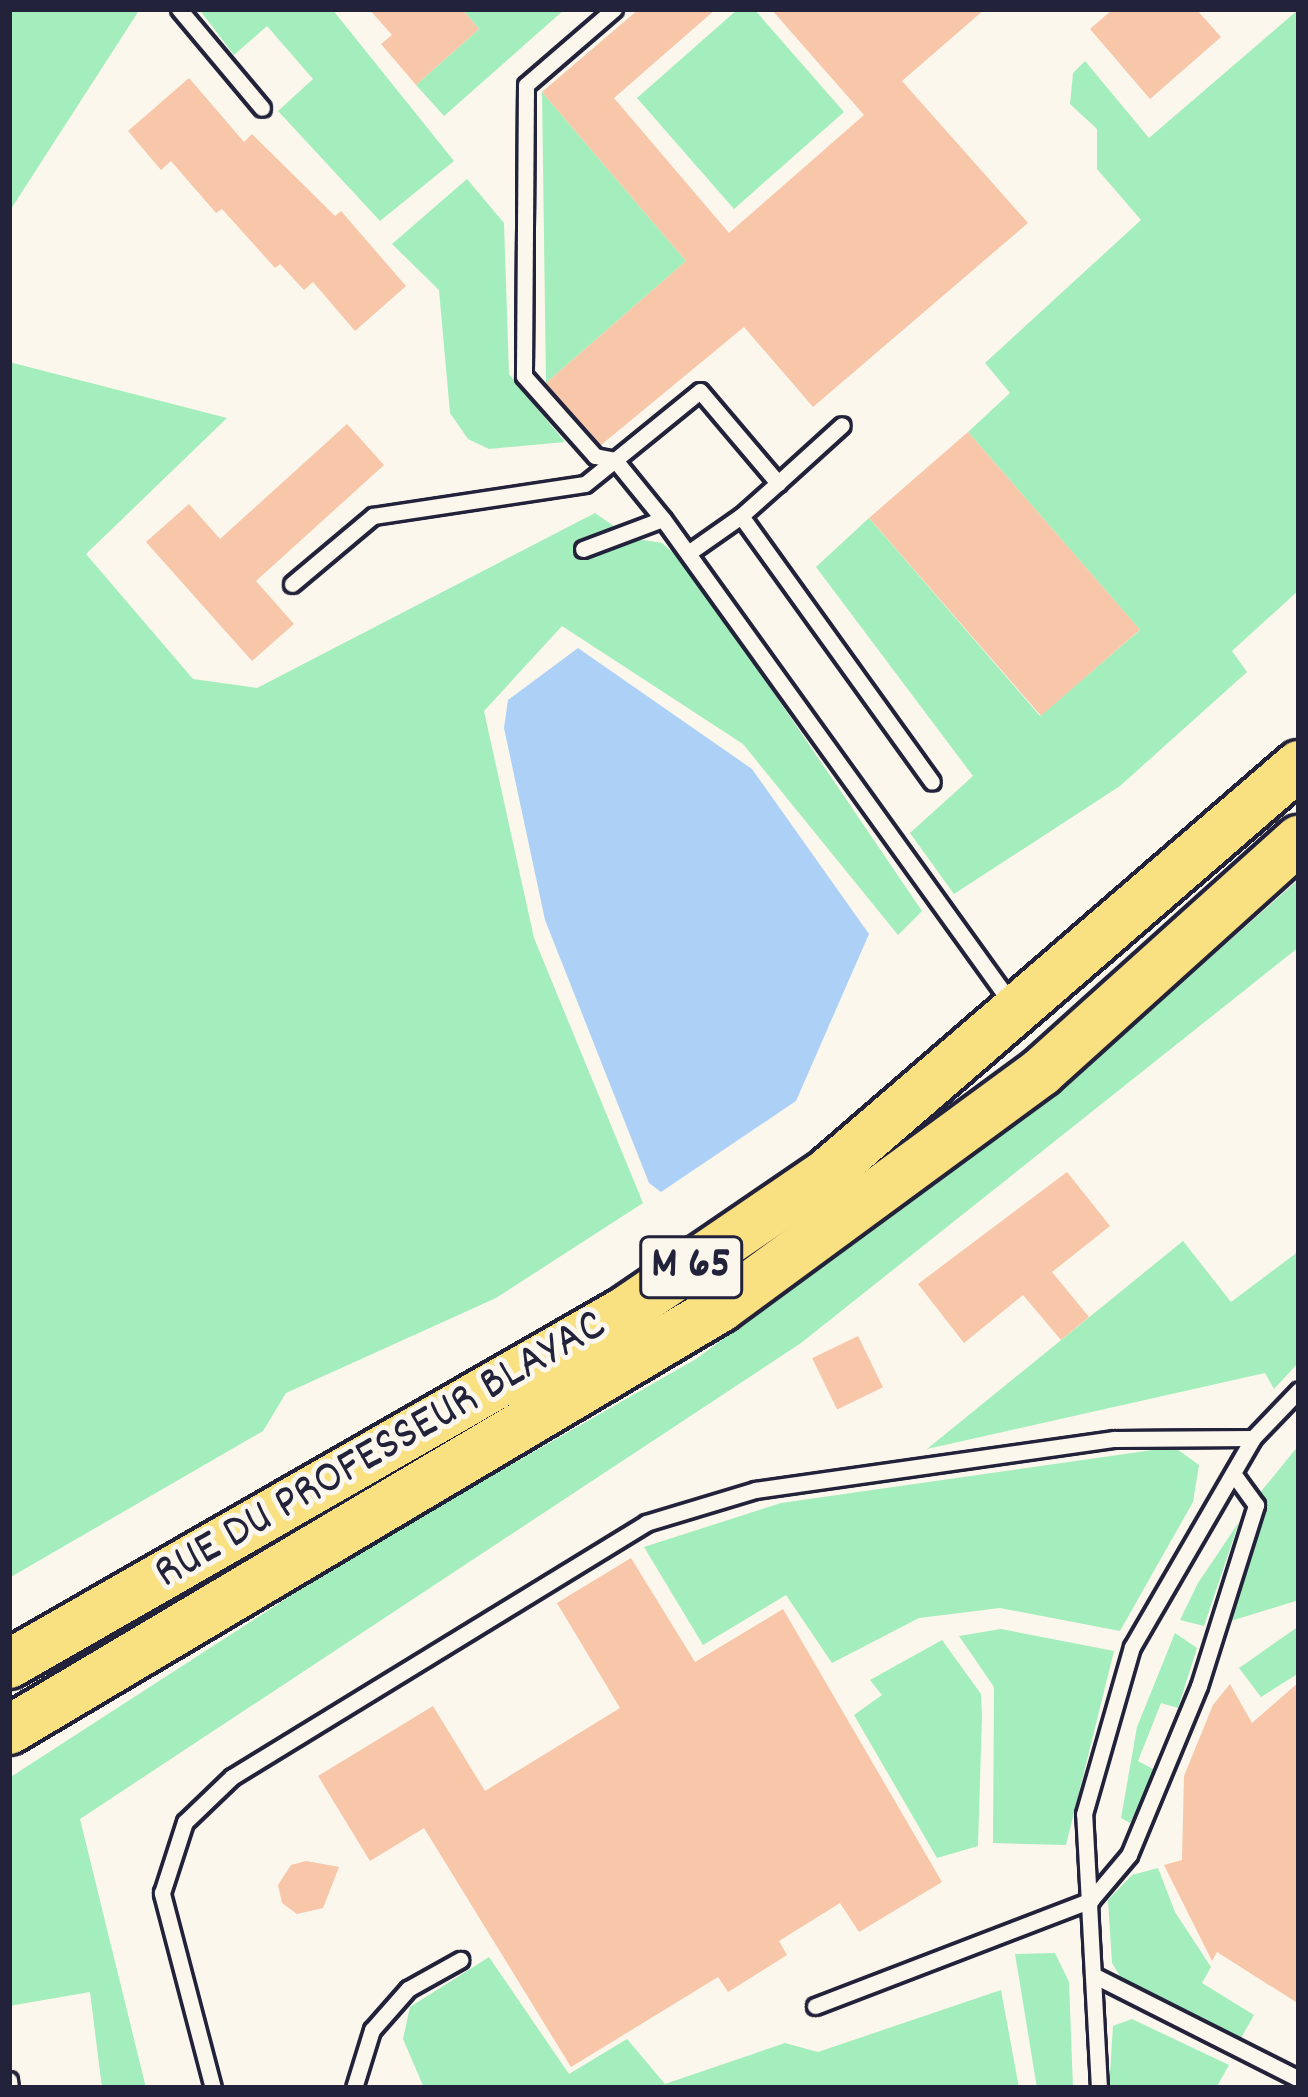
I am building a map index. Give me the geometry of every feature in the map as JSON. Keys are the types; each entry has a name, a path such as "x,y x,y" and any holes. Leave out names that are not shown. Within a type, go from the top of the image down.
{"main road":[{"name":"RUE DU PROFESSEUR BLAYAC","path":"9,1664 625,1311 827,1173 1299,765"},
{"name":"RUE DU PROFESSEUR BLAYAC","path":"9,1730 720,1309 1041,1072 1299,840"}],"lane":[{"path":"179,9 262,108"},
{"path":"614,9 526,86 524,376 595,456 614,460 691,551 1016,1013"},
{"path":"292,584 374,516 585,484 700,391 778,483"},
{"path":"691,551 741,516 842,425"},
{"path":"741,516 932,782"},
{"path":"583,549 663,519"},
{"path":"1099,2088 1097,1977 1084,1814 1132,1647 1253,1438 1299,1390"},
{"path":"213,2088 162,1893 184,1822 232,1777 646,1522 755,1490 1092,1442 1253,1438"},
{"path":"815,2006 1091,1900 1129,1855 1199,1685 1256,1505 1233,1473"},
{"path":"354,2088 372,2030 408,1988 460,1960"},
{"path":"1097,1977 1299,2079"}],"green space":[{"path":"9,9 140,9 9,212"},
{"path":"199,9 332,9 454,161 380,221 278,111 313,79 267,26 234,55"},
{"path":"462,9 565,9 444,116 416,85 479,29"},
{"path":"738,9 754,9 844,112 734,209 637,98"},
{"path":"1299,9 1299,590 1232,651 1247,672 1120,786 954,894 910,833 973,776 816,567 869,518 1040,716 1140,630 968,432 1010,393 985,363 1141,220 1097,169 1097,129 1070,104 1073,73 1085,61 1149,138"},
{"path":"542,92 686,261 546,383"},
{"path":"467,179 504,223 509,374 565,442 489,449 468,439 450,413 439,290 392,244"},
{"path":"9,362 227,418 86,554 193,679 257,688 595,513 631,538 662,543 687,565 922,911 898,935 743,744 562,626 484,711 534,938 643,1203 496,1298 286,1393 263,1431 9,1578"},
{"path":"1299,879 1299,947 801,1343 80,1819 146,2088 102,2088 90,1992 9,2006 9,1778 360,1551 696,1359 1074,1078"},
{"path":"1183,1241 1231,1302 1299,1251 1299,1362 1274,1389 1265,1373 927,1449"},
{"path":"1299,1445 1299,1600 1221,1624 1265,1506 1259,1494"},
{"path":"1174,1447 1199,1465 1193,1502 1120,1631 1000,1608 919,1618 832,1663 786,1595 703,1645 644,1547 781,1503"},
{"path":"1239,1522 1204,1626 1180,1620 1198,1583"},
{"path":"1299,1626 1299,1673 1261,1697 1239,1668"},
{"path":"1001,1629 1114,1651 1066,1845 993,1843 994,1687 959,1636"},
{"path":"1175,1633 1197,1648 1178,1708 1161,1703 1138,1761 1155,1770 1130,1823 1121,1818 1137,1727"},
{"path":"942,1640 981,1694 982,1716 978,1846 937,1858 854,1715 882,1695 870,1680"},
{"path":"1158,1868 1175,1912 1211,1967 1202,1983 1254,2015 1241,2038 1123,1981 1112,1963 1108,1900 1132,1875"},
{"path":"1055,1953 1069,1982 1073,2088 1037,2088 1015,1954"},
{"path":"489,1957 569,2074 627,2039 665,2084 785,2043 818,2052 1001,1990 1019,2088 424,2088 403,2039 410,2007"},
{"path":"1132,2019 1229,2065 1216,2088 1109,2088 1113,2026"}],"water":[{"path":"578,648 752,769 869,934 796,1101 661,1192 649,1183 545,920 504,728 508,700"}],"building":[{"path":"369,9 462,9 479,29 416,85 381,44 392,35"},
{"path":"639,9 716,9 614,98 729,233 864,115 771,9 985,9 902,81 1028,223 813,407 744,327 601,445 546,383 686,261 542,92"},
{"path":"1113,9 1196,9 1221,37 1150,99 1090,29"},
{"path":"189,78 244,142 252,134 335,216 341,211 406,286 355,331 313,282 304,290 280,264 275,268 222,209 216,213 171,161 161,170 128,131"},
{"path":"347,424 384,465 256,581 294,624 252,661 146,542 189,504 220,539"},
{"path":"968,432 1140,630 1041,716 869,518"},
{"path":"1067,1172 1110,1226 1052,1272 1089,1317 1061,1340 1023,1295 964,1343 918,1284"},
{"path":"858,1336 883,1387 837,1410 812,1358"},
{"path":"631,1558 695,1662 783,1609 942,1882 859,1932 840,1903 779,1941 787,1955 728,1992 718,1977 571,2067 424,1828 370,1861 318,1776 433,1706 485,1791 620,1708 557,1603"},
{"path":"1299,1682 1299,2004 1217,1952 1212,1961 1164,1865 1182,1860 1184,1776 1213,1705 1230,1684 1252,1723"},
{"path":"306,1861 339,1867 323,1908 297,1914 282,1903 278,1885 291,1865"}]}
